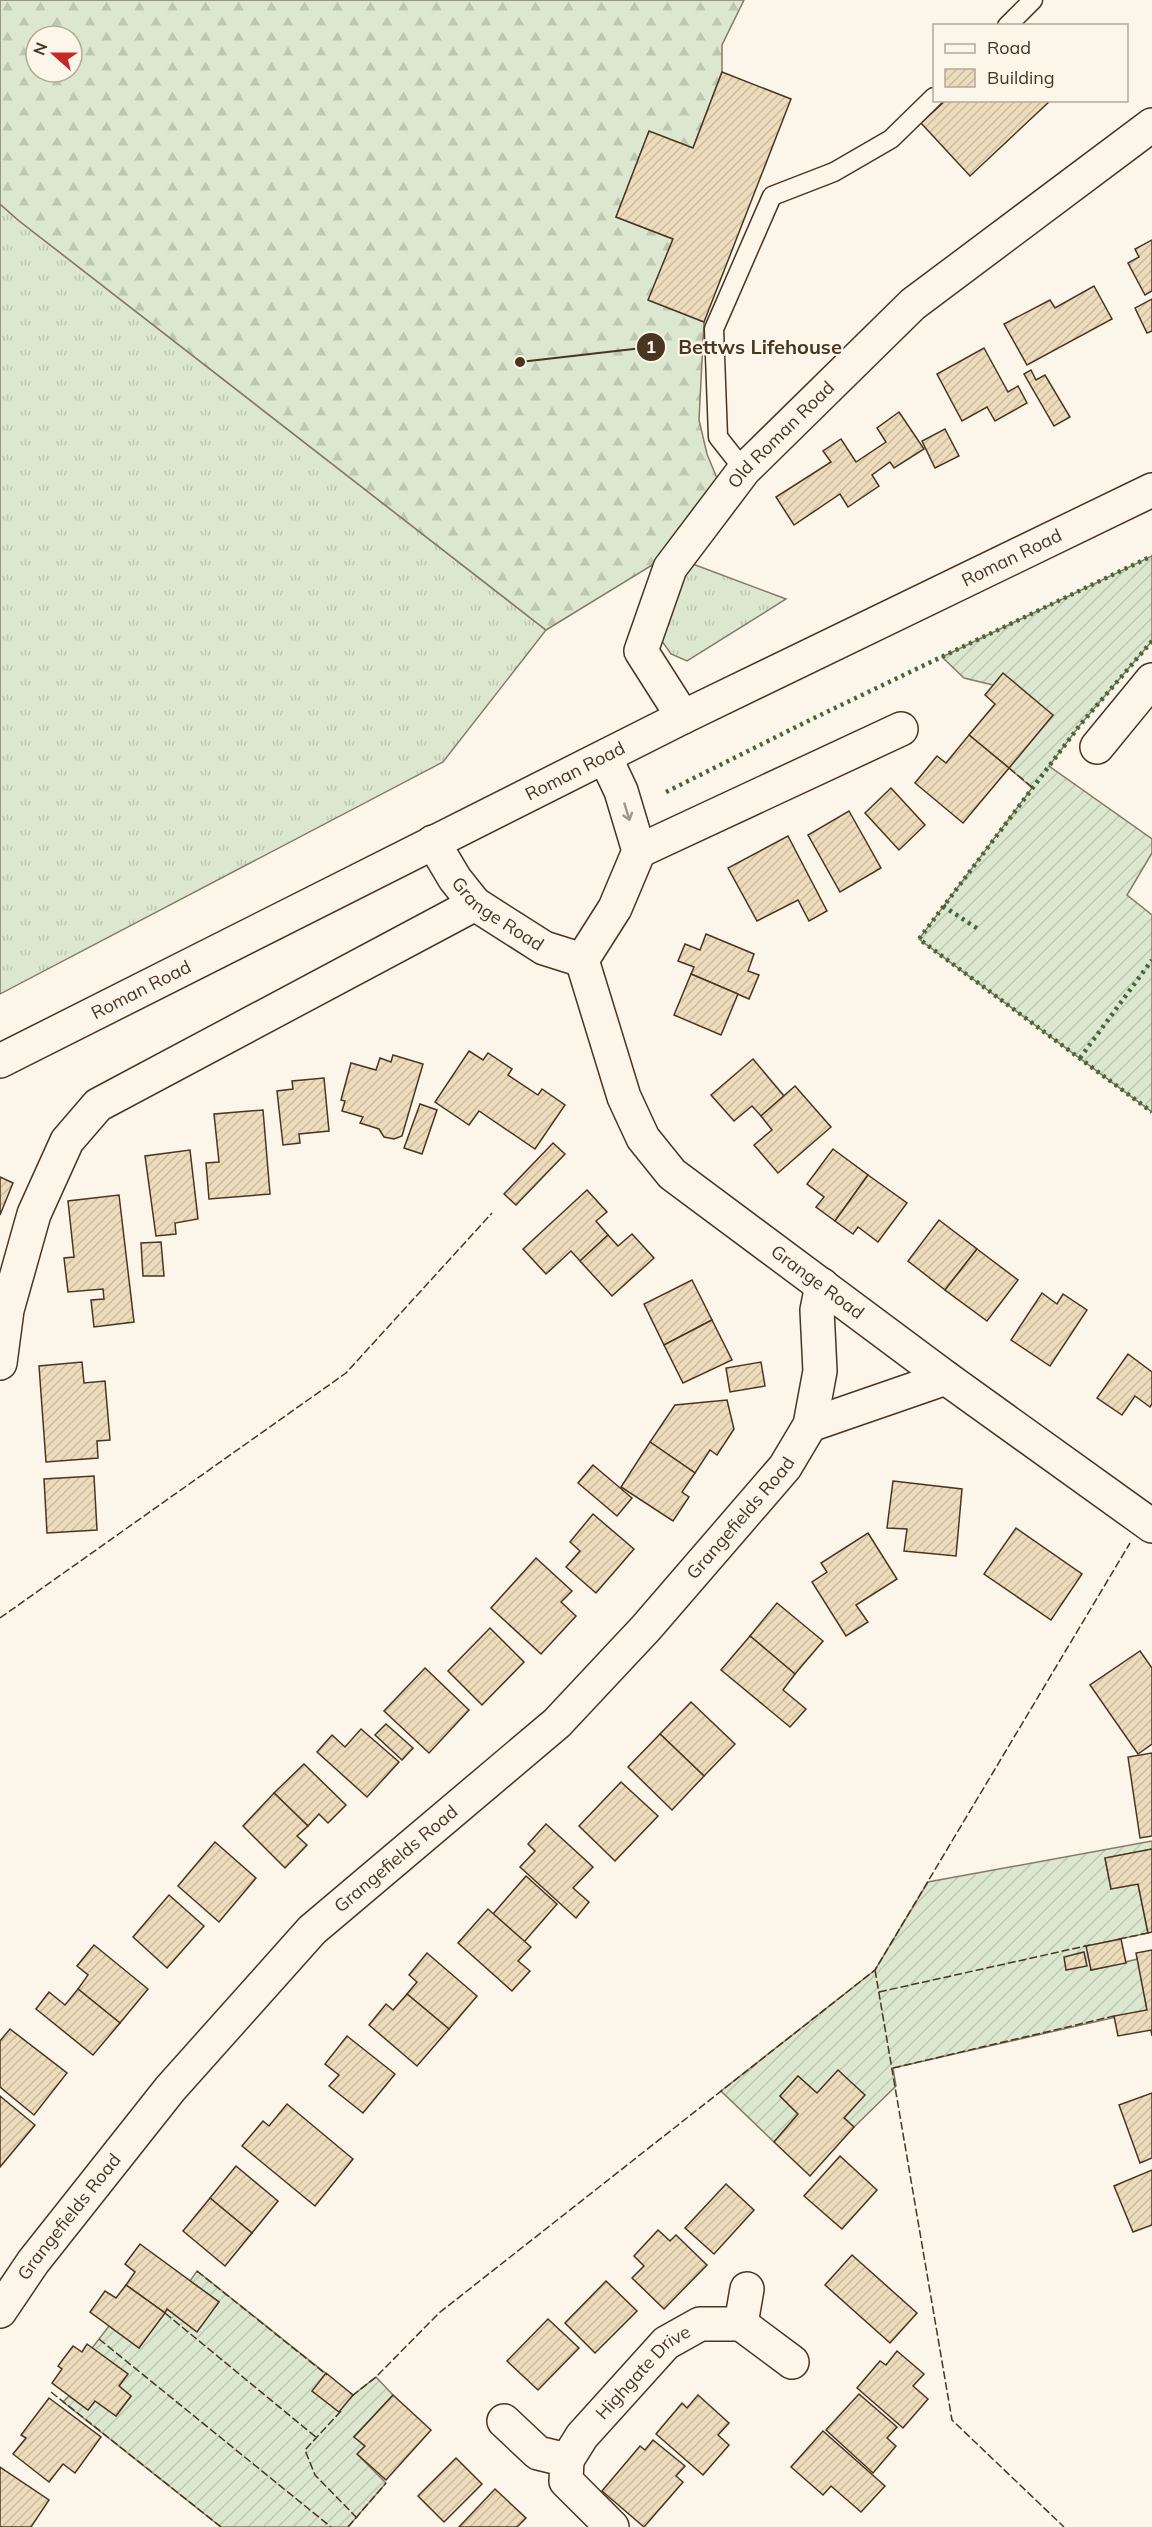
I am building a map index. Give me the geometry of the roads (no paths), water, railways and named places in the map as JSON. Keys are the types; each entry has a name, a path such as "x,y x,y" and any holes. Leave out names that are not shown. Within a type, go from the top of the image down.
{"street":[{"name":"Old Roman Road","path":"683,717 641,651 670,568 744,470 913,304 1152,125"},
{"name":"Roman Road","path":"0,1061 683,717 1152,490"},
{"path":"1097,747 1152,680"},
{"path":"639,851 902,729"},
{"path":"582,960 615,908 639,851 621,791 605,758"},
{"name":"Grange Road","path":"433,842 455,879 475,904 544,948 582,960 624,1097 643,1138 672,1174 946,1378 1152,1526"},
{"path":"0,1364 8,1310 34,1214 67,1141 98,1105 475,904"},
{"name":"Grangefields Road","path":"0,2311 33,2262 170,2089 312,1930 557,1723 646,1628 785,1467 810,1425 820,1371 817,1310 822,1285"},
{"path":"810,1425 946,1378"},
{"path":"747,2289 741,2324 792,2362"},
{"name":"Highgate Drive","path":"567,2460 582,2436 666,2343 700,2324 741,2324"},
{"path":"504,2421 538,2453 567,2460 566,2481 612,2527"}],"lane":[{"path":"1009,24 1033,0"},
{"path":"744,470 718,437 714,329 771,196 834,172 891,139 933,98"}],"place":[{"name":"Bettws Lifehouse","path":"520,362"}]}
